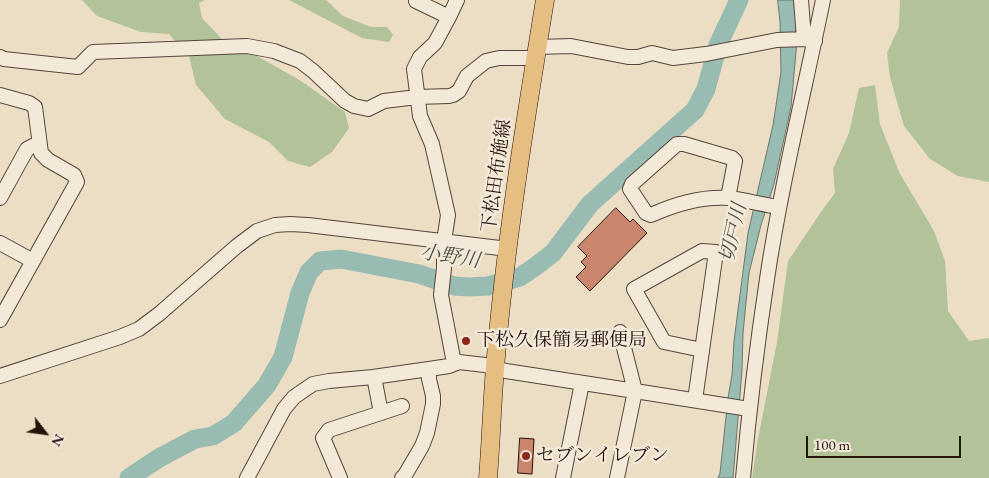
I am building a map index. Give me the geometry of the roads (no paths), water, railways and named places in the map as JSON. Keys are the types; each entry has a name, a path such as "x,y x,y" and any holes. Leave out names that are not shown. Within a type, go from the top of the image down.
{"main road":[{"name":"下松田布施線","path":"488,478 502,297 545,0"}],"street":[{"path":"416,0 449,17"},
{"path":"454,363 441,295 444,241 448,215 432,144 420,116 414,69 420,58 435,43 457,0"},
{"path":"801,0 806,40"},
{"path":"742,478 746,409 767,278 774,207 806,40 823,0"},
{"path":"0,57 78,67 93,52 247,46 274,52 300,61 345,101 354,106 368,108 384,101 417,96 453,95 459,90 467,76 486,61 571,46 628,57 638,57 652,53 673,58 706,54 777,40 806,40"},
{"path":"0,95 28,102 35,106 41,153 48,160 74,175 77,182 0,320"},
{"path":"0,198 27,149 39,143"},
{"path":"728,198 735,161 732,158 684,144 677,144 632,184 630,189 646,213 651,215 666,208 703,198 728,198 774,207"},
{"path":"0,376 139,329 256,231 275,225 308,225 508,249"},
{"path":"0,243 33,261"},
{"path":"695,400 716,252 702,251 634,289 664,342 702,350"},
{"path":"617,478 635,390 620,332"},
{"path":"247,478 284,409 294,397 313,384 449,366 459,362 746,409"},
{"path":"402,478 422,446 427,433 434,404 429,380 429,369"},
{"path":"373,377 381,413"},
{"path":"564,478 582,383"},
{"path":"340,478 324,438 328,430 402,406"}],"water":[{"path":"778,0 796,0 798,30 791,107 774,184 749,273 733,478 718,478 748,233 773,125 781,72"}],"waterway":[{"name":"小野川","path":"129,478 159,458 195,439 213,436 234,423 267,385 283,357 300,293 309,272 320,261 341,259 419,274 454,286 469,287 488,286 520,277 553,253 590,204 695,110 706,89 718,45 739,0"}],"place":[{"name":"下松久保簡易郵便局","path":"466,341"},
{"name":"セブンイレブン","path":"526,456"}],"water label":[{"name":"切戸川","path":"734,233"}]}
